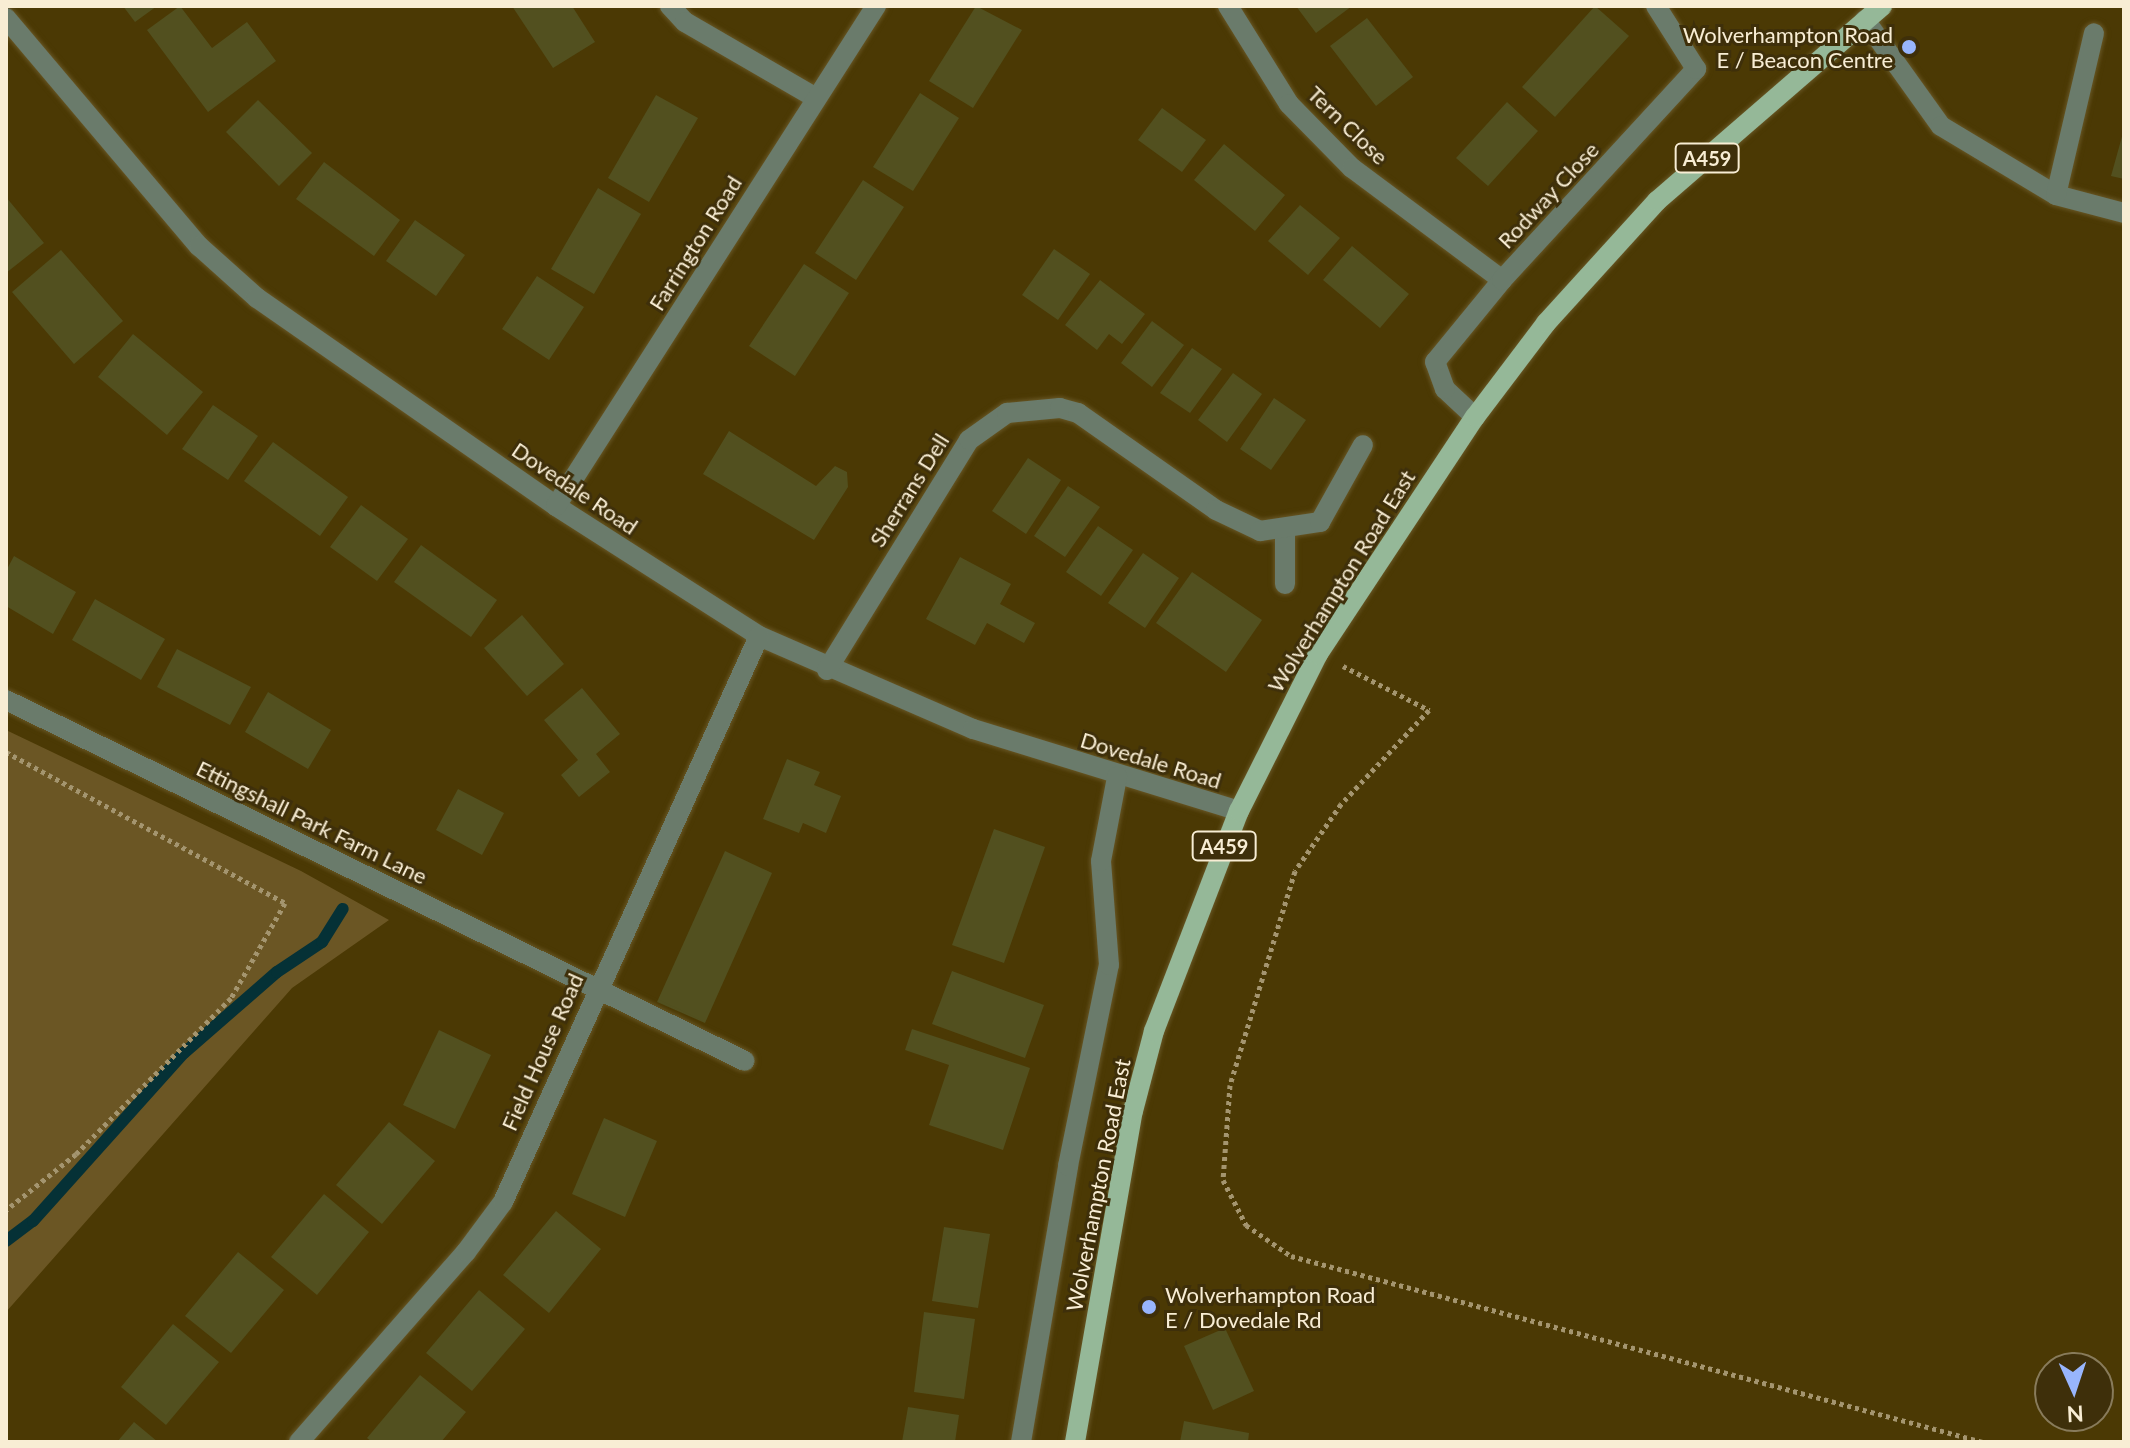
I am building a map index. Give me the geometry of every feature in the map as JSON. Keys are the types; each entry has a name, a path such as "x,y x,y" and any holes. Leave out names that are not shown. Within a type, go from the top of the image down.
{"main road":[{"name":"A459","path":"1865,20 1882,6"},
{"name":"Wolverhampton Road East","path":"1075,1442 1133,1111 1181,952 1239,811 1318,654 1475,417 1546,323 1657,201 1865,20"}],"street":[{"path":"670,6 685,22 816,98"},
{"name":"Farrington Road","path":"556,506 876,6"},
{"name":"Tern Close","path":"1228,6 1289,104 1352,168 1502,280"},
{"name":"Rodway Close","path":"1475,417 1445,389 1435,362 1502,280 1696,69 1656,6"},
{"name":"Dovedale Road","path":"6,18 199,246 257,298 556,506 759,636 827,670 973,729 1117,777 1239,811"},
{"path":"1865,20 1941,126 2056,195 2124,213"},
{"path":"2056,195 2094,33"},
{"name":"Sherrans Dell","path":"827,670 969,440 1007,413 1060,408 1078,413 1216,510 1260,531 1285,530 1320,522 1363,445"},
{"path":"1285,530 1285,584"},
{"name":"Field House Road","path":"299,1442 466,1252 503,1202 759,636"},
{"name":"Ettingshall Park Farm Lane","path":"6,700 745,1061"},
{"name":"Wolverhampton Road East","path":"1021,1442 1068,1166 1109,965 1101,861 1117,777"}],"path":[{"path":"1318,654 1429,710 1341,804 1295,871 1230,1085 1223,1180 1246,1225 1291,1256 1983,1442"},
{"path":"6,752 285,903 231,998 76,1154 6,1210"}],"shaded area":[{"path":"6,730 301,871 389,920 292,988 6,1312"}],"building":[{"path":"123,6 157,6 135,22"},
{"path":"180,6 212,48 247,22 276,61 208,112 147,30"},
{"path":"512,6 572,6 595,42 553,68"},
{"path":"976,6 1022,30 973,108 929,81"},
{"path":"1296,6 1352,6 1316,33"},
{"path":"1595,6 1629,36 1555,117 1522,87"},
{"path":"1367,18 1413,77 1376,106 1330,46"},
{"path":"920,93 959,118 913,191 873,167"},
{"path":"656,95 698,118 649,202 608,178"},
{"path":"258,100 312,153 279,186 226,132"},
{"path":"1507,102 1538,131 1488,186 1456,158"},
{"path":"1162,108 1206,140 1182,172 1138,140"},
{"path":"2124,133 2124,179 2111,176"},
{"path":"1224,144 1285,195 1255,231 1194,180"},
{"path":"324,162 400,220 374,256 296,199"},
{"path":"863,180 904,207 856,280 815,253"},
{"path":"598,188 641,214 594,294 551,269"},
{"path":"6,197 44,243 6,273"},
{"path":"1300,205 1340,238 1308,275 1268,241"},
{"path":"415,220 465,255 436,296 386,261"},
{"path":"1352,246 1409,294 1380,328 1323,280"},
{"path":"1054,249 1090,274 1058,320 1022,295"},
{"path":"61,250 123,321 74,364 12,292"},
{"path":"804,264 849,293 795,376 749,346"},
{"path":"537,276 584,307 549,360 502,329"},
{"path":"1100,280 1145,314 1122,344 1109,334 1097,350 1065,325"},
{"path":"1152,321 1184,345 1152,387 1121,363"},
{"path":"133,334 203,392 167,435 98,377"},
{"path":"1192,348 1222,369 1190,413 1160,393"},
{"path":"1233,373 1262,394 1227,442 1198,420"},
{"path":"1274,398 1306,420 1271,470 1240,449"},
{"path":"213,405 258,436 228,480 182,449"},
{"path":"729,431 816,486 835,466 847,472 848,487 814,540 703,474"},
{"path":"273,442 348,497 320,536 244,481"},
{"path":"1028,458 1061,480 1026,534 992,511"},
{"path":"1068,486 1100,507 1065,557 1034,536"},
{"path":"361,505 408,539 377,581 330,547"},
{"path":"1098,526 1133,550 1101,596 1066,572"},
{"path":"421,545 497,600 471,637 394,582"},
{"path":"1143,553 1179,578 1145,628 1108,603"},
{"path":"14,556 76,592 53,634 6,606 6,571"},
{"path":"960,557 1011,584 1000,604 1035,623 1024,643 987,623 975,645 926,619"},
{"path":"1192,572 1262,620 1226,672 1156,623"},
{"path":"95,599 165,639 141,680 72,640"},
{"path":"522,615 564,664 527,696 484,648"},
{"path":"177,649 251,687 230,725 157,687"},
{"path":"582,688 620,734 596,754 610,772 579,797 561,775 578,760 544,720"},
{"path":"268,692 331,730 308,769 245,732"},
{"path":"787,759 820,772 814,785 841,796 826,833 803,823 799,833 763,819"},
{"path":"458,789 504,813 482,855 436,830"},
{"path":"994,829 1045,847 1004,963 952,945"},
{"path":"725,851 772,873 705,1023 657,1002"},
{"path":"952,971 1044,1005 1025,1058 932,1024"},
{"path":"912,1029 1030,1068 1003,1150 929,1125 949,1065 905,1050"},
{"path":"439,1030 491,1055 455,1129 403,1105"},
{"path":"604,1118 657,1141 625,1217 572,1194"},
{"path":"389,1122 435,1161 382,1224 336,1185"},
{"path":"324,1194 369,1232 317,1295 271,1257"},
{"path":"556,1211 601,1249 549,1313 503,1275"},
{"path":"944,1227 990,1234 978,1308 932,1301"},
{"path":"238,1252 284,1290 231,1353 185,1316"},
{"path":"479,1290 525,1329 472,1391 426,1353"},
{"path":"924,1312 975,1319 964,1399 914,1392"},
{"path":"173,1324 219,1362 166,1425 121,1387"},
{"path":"1225,1328 1254,1391 1213,1410 1184,1346"},
{"path":"420,1375 466,1412 441,1442 372,1442 367,1438"},
{"path":"908,1407 959,1415 955,1442 902,1442"},
{"path":"1184,1421 1249,1433 1248,1442 1180,1442"},
{"path":"134,1422 158,1442 117,1442"}],"waterway":[{"path":"6,1241 33,1221 184,1053 277,972 322,942 343,909"}],"place":[{"name":"Wolverhampton Road E / Beacon Centre","path":"1909,47"},
{"name":"Wolverhampton Road E / Dovedale Rd","path":"1149,1307"}]}
